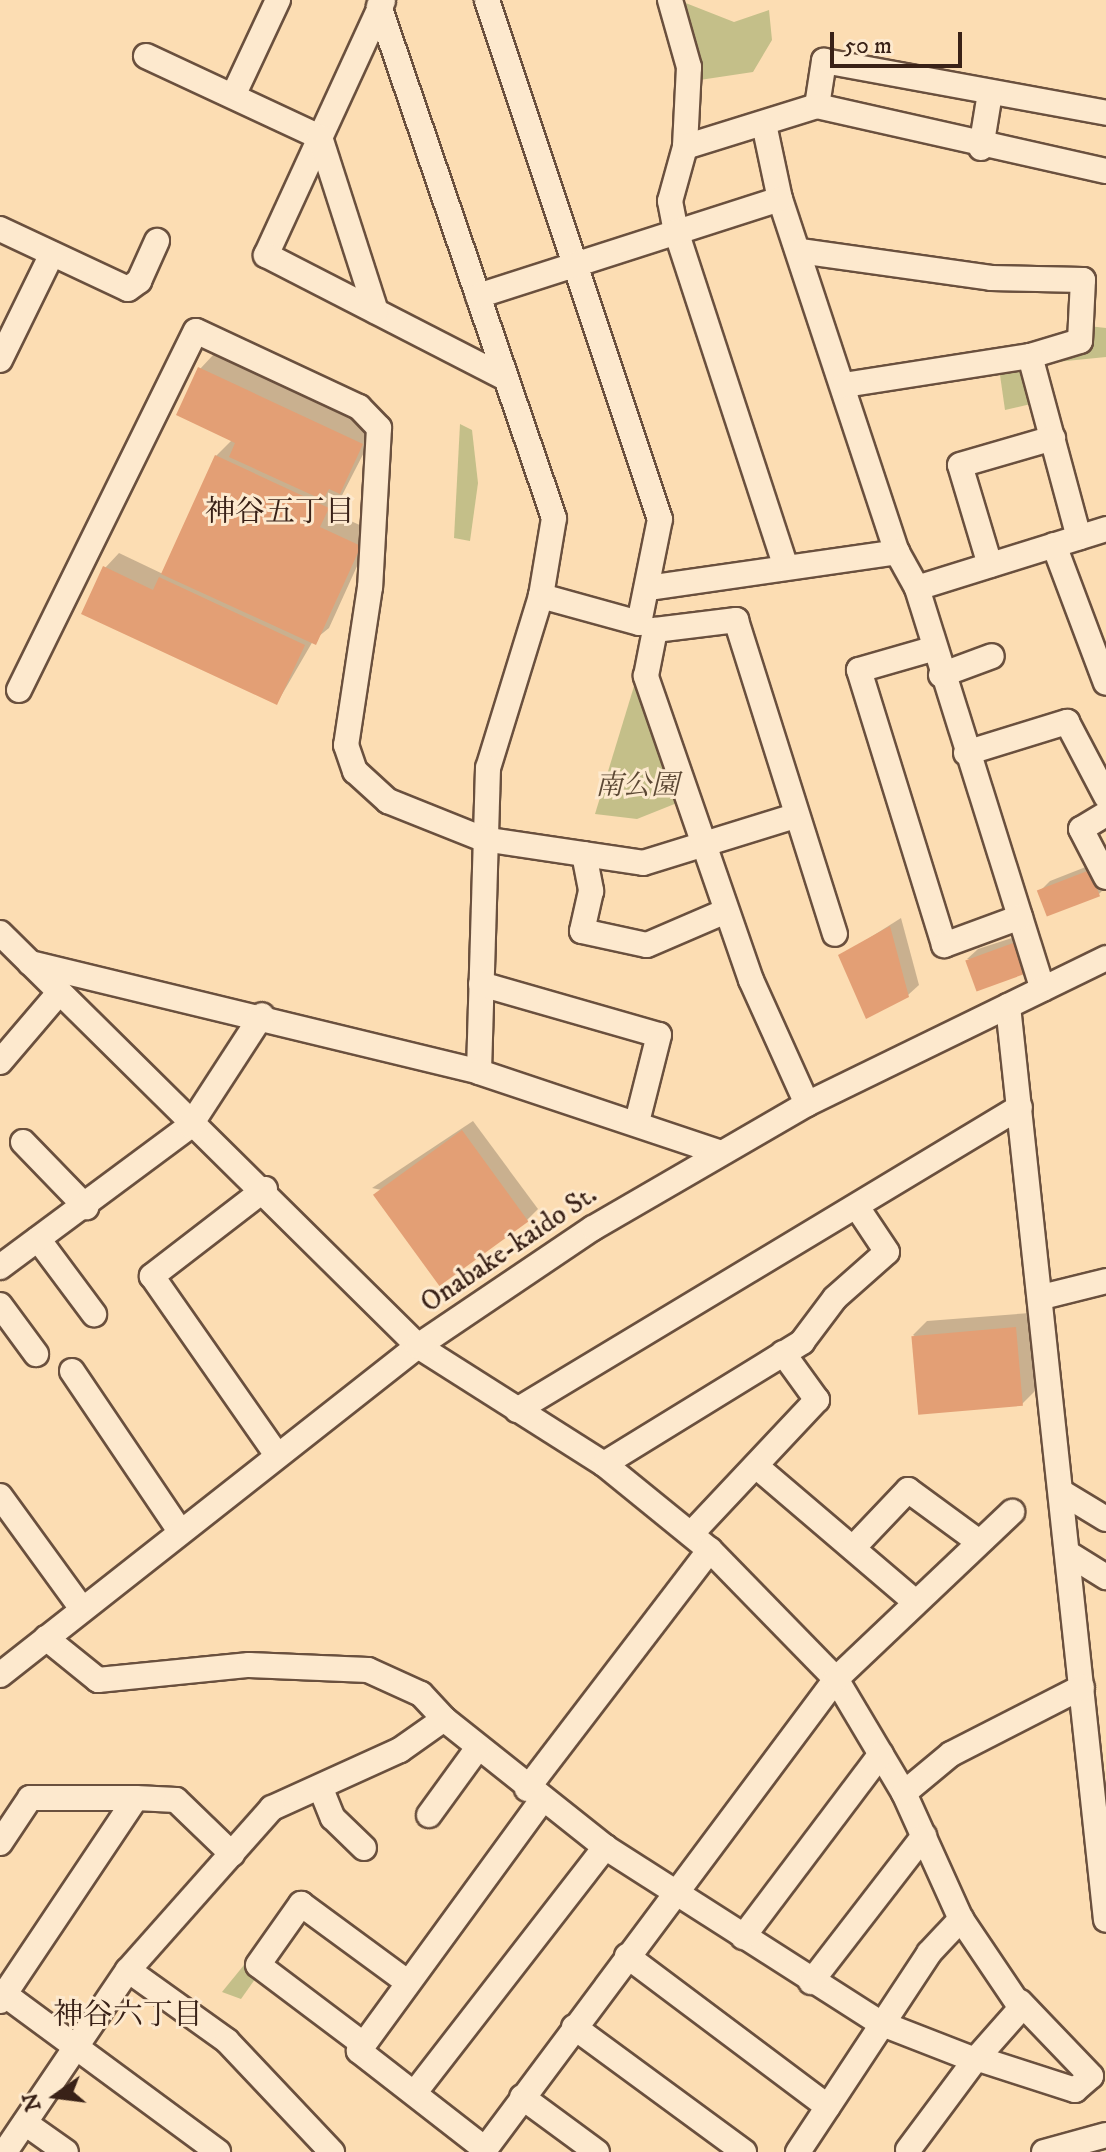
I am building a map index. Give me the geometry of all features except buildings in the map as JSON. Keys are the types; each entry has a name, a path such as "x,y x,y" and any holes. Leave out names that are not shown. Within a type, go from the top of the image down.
{"street":[{"path":"233,96 278,0"},
{"path":"487,0 660,519 639,623 541,596"},
{"path":"670,0 689,67 685,147 670,201 676,231 786,567"},
{"path":"381,3 266,255 503,377"},
{"path":"381,3 503,377 554,518 541,596 488,768 483,839 479,1072"},
{"path":"146,56 320,137 376,311"},
{"path":"817,106 824,61 1106,113"},
{"path":"981,148 990,93"},
{"path":"685,147 817,106 981,148 1106,171"},
{"path":"764,124 780,199 800,251 897,552 917,588 932,649 1043,989"},
{"path":"478,296 780,199"},
{"path":"0,229 128,289 157,241"},
{"path":"800,251 991,278 1083,280 1080,341 1030,356 844,385"},
{"path":"0,360 52,254"},
{"path":"19,690 196,331 359,407 379,428 370,587 346,745 355,771 388,801 483,839 643,863 795,816"},
{"path":"1030,356 1079,537"},
{"path":"990,565 960,465 1053,438"},
{"path":"917,588 1106,529"},
{"path":"1054,545 1106,683"},
{"path":"648,588 897,552"},
{"path":"807,1104 726,911 646,676 655,630 736,620 795,816 835,934"},
{"path":"932,649 859,670 944,945 1020,917"},
{"path":"941,675 992,656"},
{"path":"966,753 1067,722 1106,796"},
{"path":"1106,814 1081,829 1106,877"},
{"path":"584,854 591,891 582,931 647,945 726,911"},
{"path":"0,933 190,1126 265,1189 418,1346 604,1464 700,1542 836,1679 904,1793 961,1919 1020,2002 1091,2076 1075,2090 977,2059 880,2023 811,1982 605,1847 477,1749 421,1694 368,1670 249,1665 98,1680 46,1638"},
{"name":"Onabake-kaido St.","path":"0,1675 276,1454 418,1346 718,1152 807,1104 1106,958"},
{"path":"30,963 262,1015 479,1072 637,1122 718,1152"},
{"path":"481,984 659,1035 637,1122"},
{"path":"0,1062 59,993"},
{"path":"1008,1006 1042,1297 1106,1920"},
{"path":"4,1255 38,1239 86,1207 190,1126 262,1015"},
{"path":"517,1410 1020,1107"},
{"path":"23,1142 86,1207"},
{"path":"265,1189 152,1276 276,1454"},
{"path":"604,1464 783,1353 887,1252 857,1207"},
{"path":"38,1239 94,1314"},
{"path":"1042,1297 1106,1281"},
{"path":"0,1305 36,1354"},
{"path":"783,1353 817,1400 756,1466 700,1542 534,1795 359,2051 416,2091 484,2151 674,1891 836,1679 1012,1512"},
{"path":"72,1371 180,1531"},
{"path":"756,1466 915,1602"},
{"path":"853,1548 908,1490 979,1542"},
{"path":"1063,1493 1106,1519"},
{"path":"0,1496 82,1609"},
{"path":"1069,1554 1106,1577"},
{"path":"904,1793 951,1754 1082,1687"},
{"path":"5,2152 128,1970 272,1808 321,1789 444,1719"},
{"path":"429,1815 477,1749"},
{"path":"743,1937 881,1754"},
{"path":"321,1789 333,1818 364,1848"},
{"path":"0,1843 30,1798 136,1798 176,1800 232,1854"},
{"path":"136,1798 2,1995 80,2044 218,2152"},
{"path":"811,1982 924,1836"},
{"path":"416,2091 605,1847"},
{"path":"363,2044 258,1965 301,1904 407,1982"},
{"path":"798,2152 875,2045 880,2023 961,1919"},
{"path":"627,1956 828,2107"},
{"path":"128,1970 227,2041 332,2152"},
{"path":"908,2150 977,2059 1019,2013 1020,2002"},
{"path":"574,2027 744,2152"},
{"path":"522,2097 597,2152"},
{"path":"25,2123 66,2152"},
{"path":"1044,2152 1106,2135"}],"green space":[{"path":"678,0 734,22 769,10 772,40 753,72 693,81"},
{"path":"1088,326 1106,328 1106,357 1056,362"},
{"path":"999,368 1022,369 1031,404 1005,410"},
{"path":"460,424 472,430 478,483 470,541 454,538"},
{"name":"南公園","path":"635,683 677,803 637,819 595,814"},
{"path":"244,1965 258,1975 241,1999 222,1992"}],"district":[{"name":"神谷五丁目","path":"280,513"},
{"name":"神谷六丁目","path":"128,2016"}]}
